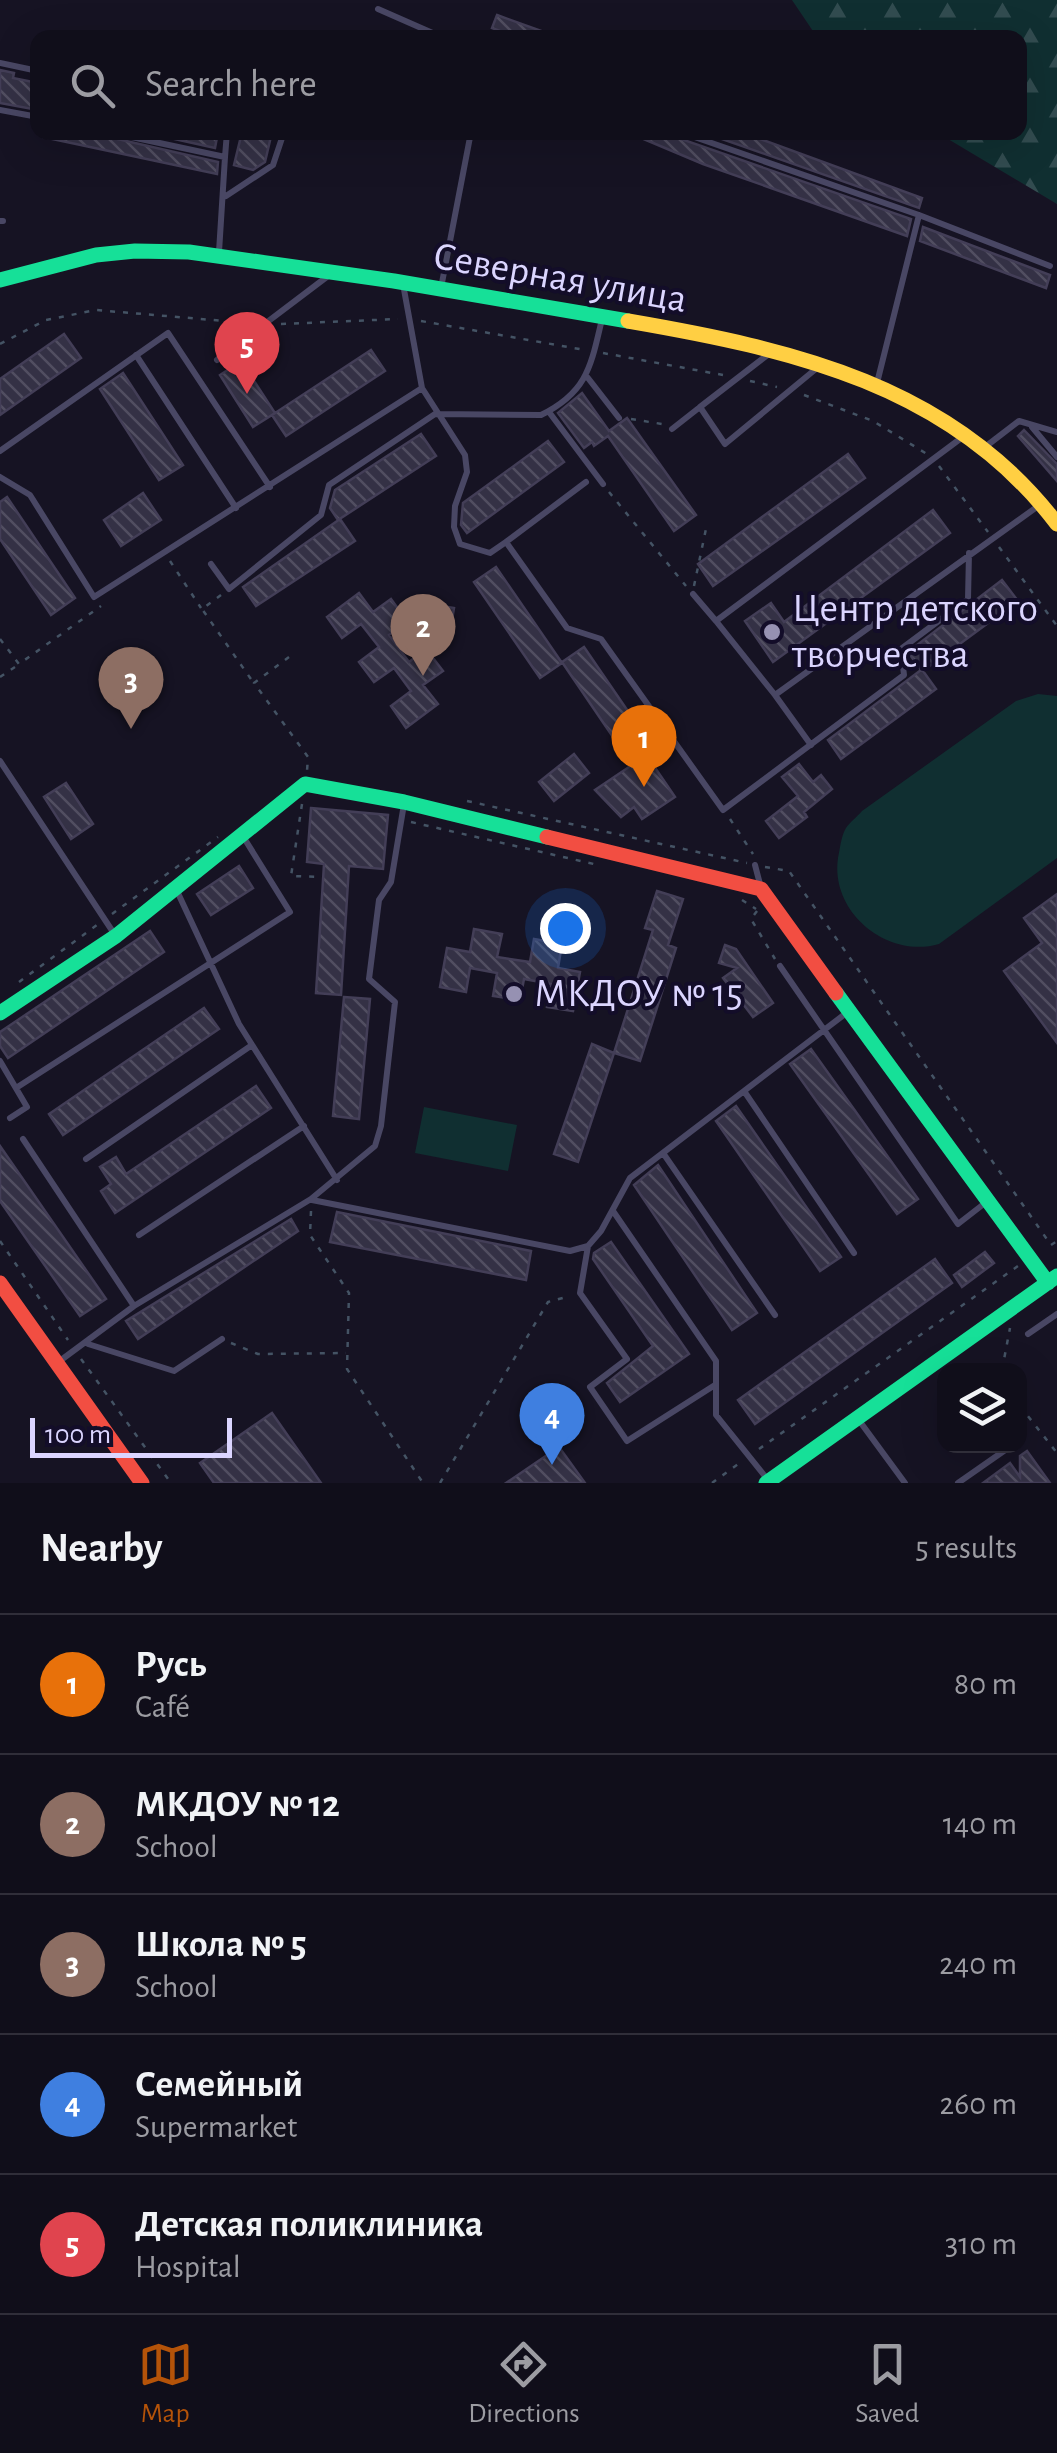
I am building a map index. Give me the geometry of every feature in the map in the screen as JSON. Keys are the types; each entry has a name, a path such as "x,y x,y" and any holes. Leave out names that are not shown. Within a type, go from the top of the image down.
{"street":[{"name":"Северная улица","path":"0,280 100,254 154,250 218,254 441,288 774,350 821,364 923,406 985,446 1022,478 1057,524"},
{"path":"0,1013 116,936 177,890 236,832 304,784 404,802 761,889 988,1200 1052,1279 767,1482"},
{"path":"0,1284 142,1483"}],"lane":[{"path":"378,9 426,30"},
{"path":"0,64 30,70"},
{"path":"0,110 30,116"},
{"path":"145,140 225,157"},
{"path":"218,254 226,140"},
{"path":"225,197 273,165 281,140"},
{"path":"441,288 469,140"},
{"path":"703,140 919,215 1050,266"},
{"path":"876,385 919,215"},
{"path":"217,360 332,272"},
{"path":"402,282 422,388 435,414 465,455 468,466 455,506 454,526 460,544 490,553 586,482"},
{"path":"212,564 229,589 321,515 329,485 435,414 541,416 548,412 588,378 602,318"},
{"path":"0,451 168,333 270,487"},
{"path":"672,429 774,350"},
{"path":"136,355 236,508"},
{"path":"700,408 724,444 821,364"},
{"path":"588,378 619,418"},
{"path":"0,478 30,495 94,597 422,388"},
{"path":"548,412 603,484"},
{"path":"985,446 1019,421 1057,432"},
{"path":"1030,425 1057,457"},
{"path":"716,622 968,434"},
{"path":"774,695 1042,503"},
{"path":"506,542 568,628 601,639 723,810 904,675 901,649 968,599 969,553"},
{"path":"692,594 811,745"},
{"path":"0,761 116,936"},
{"path":"56,1364 134,1306 311,1199 375,1146 381,1126 395,1002 369,979 379,900 391,882 404,802"},
{"path":"16,1088 290,912 236,832"},
{"path":"756,865 761,889"},
{"path":"177,890 252,1045 337,1180"},
{"path":"780,966 958,1224 988,1200"},
{"path":"311,1199 570,1252 588,1246 601,1231 630,1178 849,1011"},
{"path":"86,1159 252,1045"},
{"path":"0,1060 27,1107 10,1118"},
{"path":"744,1090 854,1253"},
{"path":"139,1235 304,1126"},
{"path":"24,1139 134,1306"},
{"path":"663,1152 775,1315"},
{"path":"613,1210 716,1361 716,1415 767,1482"},
{"path":"588,1246 580,1293 627,1359 590,1387 627,1441 715,1385"},
{"path":"1028,1334 1057,1314"},
{"path":"86,1344 174,1371 222,1339"},
{"path":"857,1418 905,1483"},
{"path":"958,1483 1001,1453"}],"path":[{"path":"0,344 46,320 96,310 266,324 409,318 739,378 789,391 873,421 934,459 1057,626"},
{"path":"619,418 668,425 672,429"},
{"path":"603,484 692,594"},
{"path":"692,594 707,524"},
{"path":"165,554 308,758 291,876 322,877"},
{"path":"202,610 229,589"},
{"path":"0,677 102,606 94,597"},
{"path":"0,639 20,664"},
{"path":"254,684 289,657"},
{"path":"460,800 789,871 1051,1245 1057,1241"},
{"path":"723,810 752,850"},
{"path":"15,985 105,919 236,832"},
{"path":"758,910 750,919 780,966"},
{"path":"311,1199 310,1236 349,1293 347,1369 423,1483"},
{"path":"0,1241 171,1483"},
{"path":"440,1483 548,1302 580,1293"},
{"path":"1003,1363 1013,1314"},
{"path":"222,1339 258,1354 347,1352"},
{"path":"1027,1415 1057,1453"}],"green space":[{"path":"792,0 1057,0 1057,204 950,140 1027,140 1027,30 812,30"},
{"path":"1038,694 1057,696 1057,858 939,944 900,944 866,927 843,896 838,878 838,858 846,828 862,811 1016,701"},
{"path":"424,1107 517,1125 508,1171 415,1153"}],"building":[{"path":"497,15 538,30 497,30 492,28"},
{"path":"0,70 30,81 30,109 0,103"},
{"path":"57,140 122,140 218,162 217,174"},
{"path":"179,140 216,140 215,148"},
{"path":"240,140 270,140 265,162 253,170 234,165"},
{"path":"646,140 684,140 911,219 907,236"},
{"path":"725,140 763,140 922,198 919,208"},
{"path":"923,227 1050,275 1046,288 920,241"},
{"path":"64,334 81,358 0,415 0,379"},
{"path":"371,350 385,371 286,436 272,415"},
{"path":"241,361 275,413 253,427 220,375"},
{"path":"123,373 183,465 159,480 100,389"},
{"path":"582,393 609,431 627,418 696,515 674,531 608,436 584,448 558,413"},
{"path":"1024,430 1057,464 1057,481 1018,436"},
{"path":"421,434 436,456 338,520 330,508 335,490"},
{"path":"548,441 564,462 467,533 461,525 463,503"},
{"path":"848,454 865,478 713,586 698,564"},
{"path":"143,493 161,520 121,546 104,520"},
{"path":"7,497 75,598 51,615 0,539 0,502"},
{"path":"933,510 950,533 773,662 745,621 771,603 784,622"},
{"path":"340,519 355,541 256,606 243,587"},
{"path":"496,567 562,663 540,678 474,582"},
{"path":"1002,580 1018,601 923,671 936,689 841,759 828,740 921,670 908,652"},
{"path":"359,593 373,612 391,599 407,621 389,635 409,662 426,649 443,671 423,685 438,704 406,728 391,706 411,691 394,668 374,682 359,662 379,647 361,624 342,638 327,617"},
{"path":"424,603 454,608 449,638 419,633"},
{"path":"584,647 651,745 643,750 675,797 642,819 634,807 621,817 595,790 632,765 562,662"},
{"path":"574,754 589,773 554,801 539,782"},
{"path":"799,764 813,782 821,775 832,789 804,812 807,817 779,838 766,821 798,796 782,777"},
{"path":"66,783 93,824 71,839 44,797"},
{"path":"311,808 388,815 383,869 349,866 341,995 316,993 324,864 307,862"},
{"path":"239,866 253,888 211,915 197,894"},
{"path":"657,891 683,899 668,945 676,948 640,1061 614,1053 653,930 645,928"},
{"path":"1057,894 1057,1043 1004,971 1042,943 1024,918"},
{"path":"474,929 502,934 497,957 530,962 534,939 562,944 558,968 580,972 573,1011 547,1007 551,984 524,979 520,1000 493,996 497,973 470,968 466,992 440,987 447,948 470,952"},
{"path":"150,931 164,952 8,1058 0,1046 0,1032"},
{"path":"725,945 736,949 773,1003 753,1017 723,978 737,968 719,963"},
{"path":"344,997 370,999 359,1119 333,1116"},
{"path":"204,1008 219,1029 63,1135 49,1114"},
{"path":"592,1044 614,1053 578,1162 554,1154"},
{"path":"811,1049 918,1199 897,1214 790,1064"},
{"path":"256,1086 271,1108 115,1213 101,1191 111,1184 100,1167 116,1157 126,1174"},
{"path":"736,1106 841,1257 820,1271 716,1121"},
{"path":"0,1146 106,1299 80,1316 0,1201"},
{"path":"658,1165 757,1313 732,1330 634,1185"},
{"path":"337,1212 531,1251 526,1280 330,1242"},
{"path":"291,1219 298,1231 138,1339 126,1321"},
{"path":"611,1242 689,1354 620,1402 607,1383 653,1346 593,1259 594,1253"},
{"path":"985,1252 994,1263 962,1287 954,1275"},
{"path":"935,1259 952,1283 755,1424 738,1400"},
{"path":"272,1413 321,1483 214,1483 200,1463"},
{"path":"559,1447 585,1483 506,1483"},
{"path":"1027,1451 1050,1483 983,1483 1010,1463 1020,1477 1020,1456"}],"traffic: fast":[{"path":"0,280 96,255 189,252 394,281 628,321"},
{"path":"0,1013 116,936 305,784 404,802 547,837"},
{"path":"836,993 1048,1283"},
{"path":"766,1483 1057,1276"}],"traffic: slow":[{"path":"628,321 808,361 918,406 969,438 1015,477 1057,524"}],"traffic: jam":[{"path":"547,837 761,889 836,993"},
{"path":"0,1283 142,1483"}],"place":[{"name":"Детская поликлиника","path":"247,394"},
{"name":"Центр детского творчества","path":"772,632"},
{"name":"МКДОУ № 12","path":"423,676"},
{"name":"Школа № 5","path":"131,729"},
{"name":"Русь","path":"644,787"},
{"name":"МКДОУ № 15","path":"514,994"},
{"name":"Семейный","path":"552,1465"}]}
